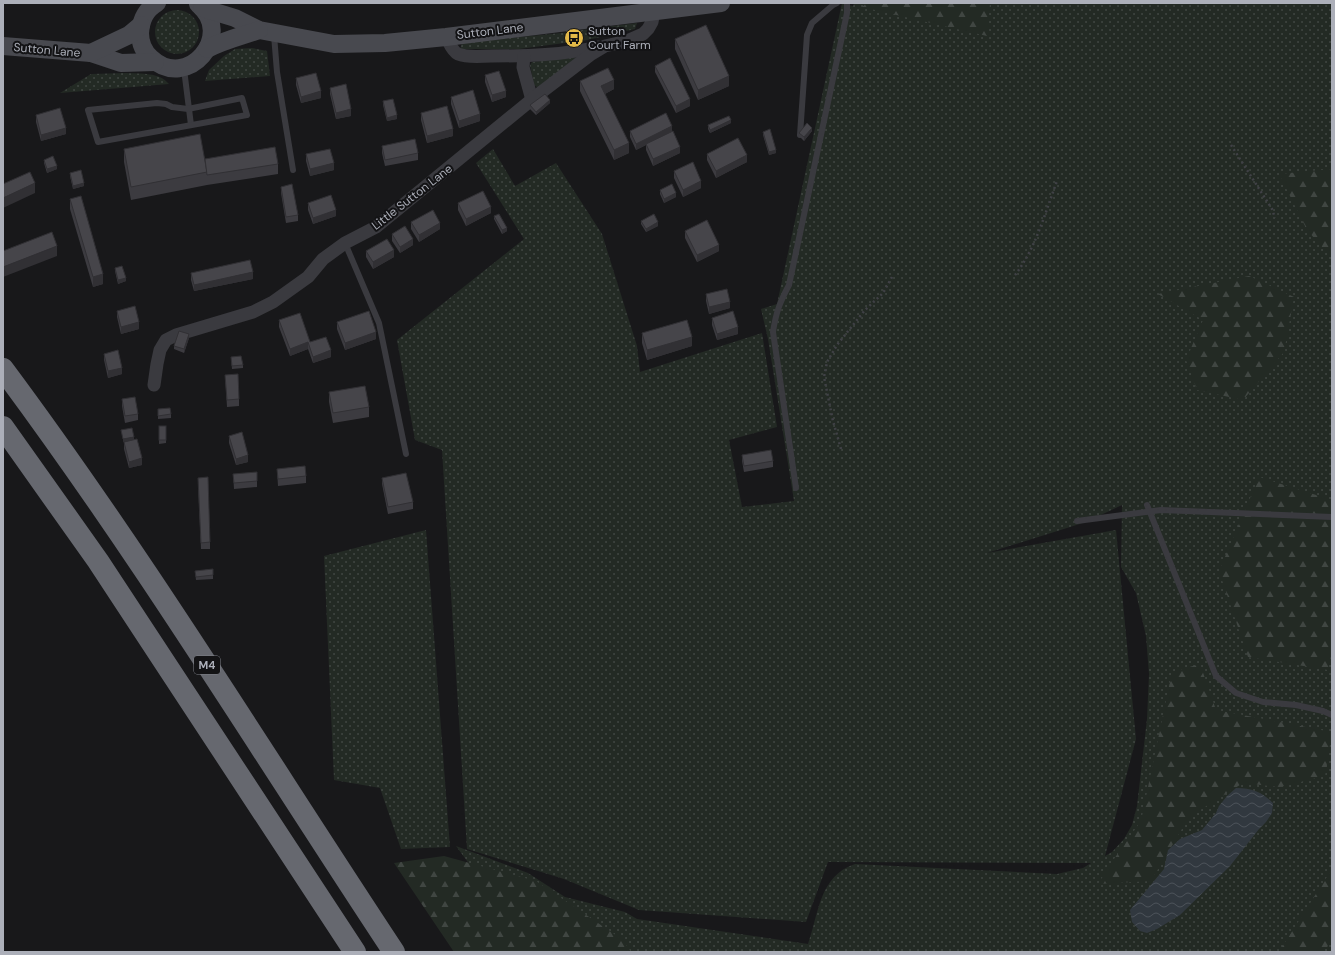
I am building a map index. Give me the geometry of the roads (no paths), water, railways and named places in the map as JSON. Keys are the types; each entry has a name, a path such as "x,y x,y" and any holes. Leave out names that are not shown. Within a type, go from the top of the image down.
{"highway":[{"name":"M4","path":"3,369 125,541 394,952"},
{"name":"M4","path":"3,427 102,567 356,952"}],"street":[{"name":"Sutton Lane","path":"199,6 267,31 334,44 385,43 446,37 721,3"},
{"path":"153,4 144,16 141,25 140,36 142,46 155,62 173,68 184,68 193,64 201,58 211,40 212,30 208,15 199,6"},
{"name":"Little Sutton Lane","path":"154,385 159,354 166,340 176,335 252,312 273,302 308,277 323,259 345,244 376,227 532,100 590,55 606,46 627,41 643,34 652,22 654,12"},
{"name":"Sutton Lane","path":"91,53 129,35 141,25"},
{"path":"207,49 221,42 267,31"},
{"path":"446,37 455,52 460,55 471,56 560,54 606,46"},
{"name":"Sutton Lane","path":"3,46 91,53 121,63 155,62"},
{"path":"524,56 523,67 532,100"}],"lane":[{"path":"800,135 806,35 812,23 837,3"},
{"path":"796,488 773,332 775,316 780,301 789,285 847,13 847,3"},
{"path":"267,31 277,72 293,170"},
{"path":"184,68 191,125"},
{"path":"242,98 247,115 98,142 88,110 157,103 188,109 242,98"},
{"path":"345,244 379,323 406,454"},
{"path":"1148,508 1216,676 1236,693 1263,702 1296,706 1322,711 1332,715"},
{"path":"1077,520 1148,508 1161,510 1332,517"}],"water":[{"path":"1236,788 1256,791 1273,803 1272,813 1266,822 1230,866 1180,915 1157,929 1147,933 1140,931 1132,922 1130,910 1164,869 1168,850 1180,839 1202,830 1216,813 1219,806 1227,796"}],"place":[{"name":"Sutton Court Farm","path":"574,38"}]}
